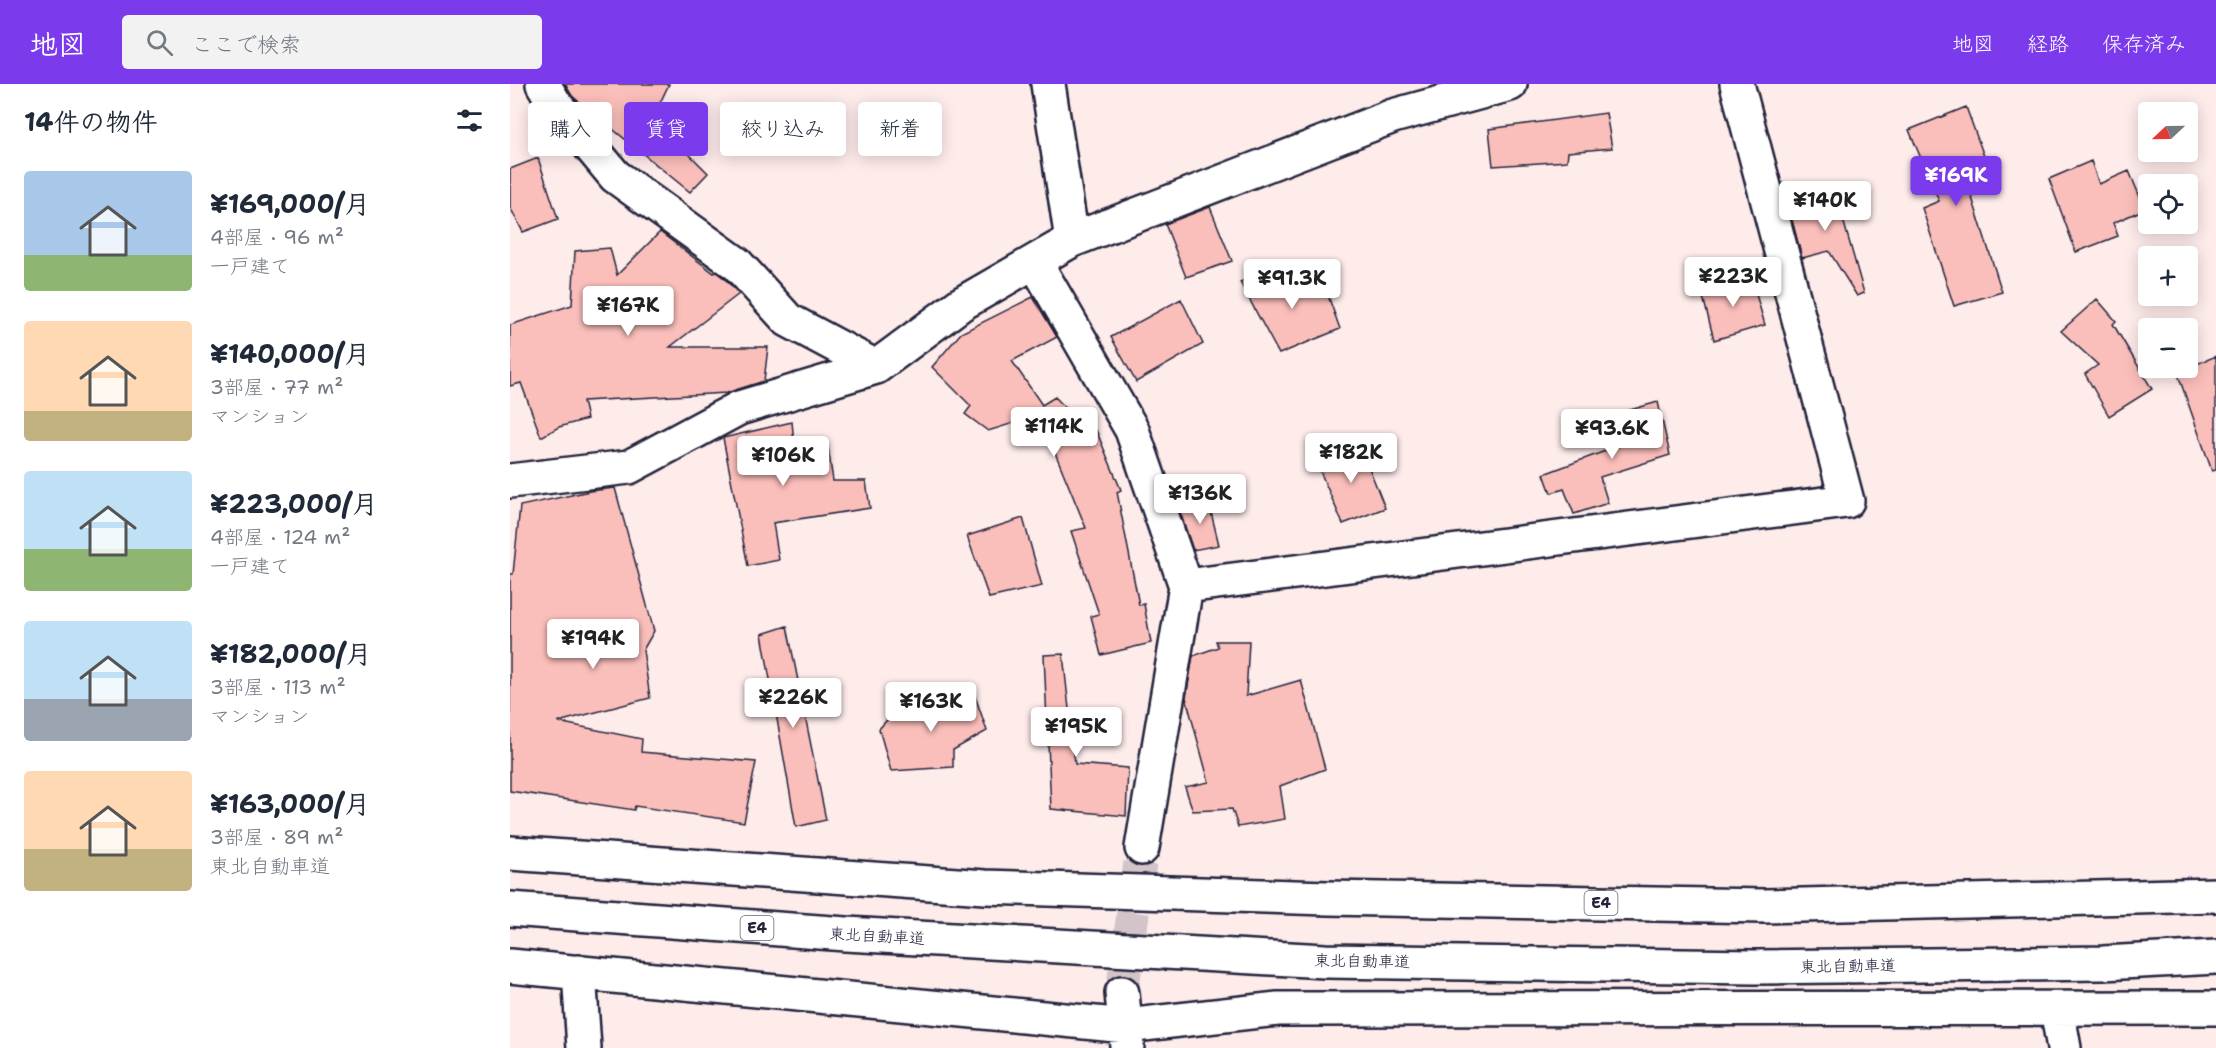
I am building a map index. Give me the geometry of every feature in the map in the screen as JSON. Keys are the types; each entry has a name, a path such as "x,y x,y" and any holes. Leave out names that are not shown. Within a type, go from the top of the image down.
{"main road":[{"path":"543,84 555,104 615,176 738,264 788,320 876,367"},
{"path":"1048,84 1072,240"},
{"path":"510,481 629,467 739,408 876,367 962,304 1072,240 1393,116 1510,84"},
{"path":"1186,586 1847,501 1737,84"},
{"path":"1035,262 1132,430 1186,586 1142,848"},
{"name":"E4","path":"510,853 985,887 1352,898 1764,906 2216,895"},
{"name":"東北自動車道","path":"510,909 846,934 1325,961 1755,967 2103,963 2216,957"},
{"path":"510,966 579,972 1127,1037 1278,1009 2057,1010 2216,1008"},
{"path":"579,972 584,1048"},
{"path":"1122,993 1127,1037"},
{"path":"2057,1010 2064,1048"}],"building":[{"path":"565,84 669,84 660,102 624,102 624,138 612,129 612,102 579,102 572,96"},
{"path":"1966,107 1985,159 1962,166 2002,292 1954,306 1922,208 1939,201 1909,130"},
{"path":"1606,113 1612,148 1568,152 1567,161 1493,166 1489,129"},
{"path":"646,156 691,156 708,173 690,192"},
{"path":"538,158 558,219 523,232 510,207 510,169"},
{"path":"2091,161 2099,184 2129,171 2138,192 2138,212 2113,223 2118,236 2076,252 2049,179"},
{"path":"1834,188 1864,293 1857,296 1829,251 1802,258 1787,201"},
{"path":"1210,207 1232,261 1186,277 1165,224"},
{"path":"660,232 724,278 739,294 670,347 768,347 764,381 727,393 583,401 587,419 559,427 541,437 521,383 510,386 510,325 572,305 575,251 610,248 617,275"},
{"path":"1266,270 1273,287 1321,276 1340,329 1279,354 1240,282"},
{"path":"1751,277 1765,325 1714,340 1701,289"},
{"path":"1033,297 1057,337 1012,361 1042,405 1055,397 1090,433 1096,430 1121,490 1117,492 1139,605 1144,604 1151,643 1101,655 1091,616 1099,614 1071,531 1086,528 1047,433 1038,442 1030,418 988,431 965,414 971,406 932,367 961,333"},
{"path":"1181,299 1203,344 1136,382 1111,337"},
{"path":"2097,299 2116,321 2113,324 2138,366 2138,378 2145,378 2152,389 2109,416 2085,374 2098,365 2061,331"},
{"path":"2216,356 2216,470 2212,471 2179,378 2198,378 2198,363"},
{"path":"1658,402 1670,455 1600,477 1608,503 1574,514 1564,489 1551,493 1544,474 1632,441 1623,412"},
{"path":"792,422 795,453 828,447 833,481 866,481 870,508 773,523 779,560 748,566 723,438"},
{"path":"1360,445 1385,508 1343,524 1316,462"},
{"path":"615,488 654,631 643,650 650,698 558,722 642,739 641,752 756,762 744,822 635,806 634,810 510,791 510,574 513,574 520,506"},
{"path":"1208,500 1219,545 1193,550 1179,509"},
{"path":"1023,518 1042,586 989,598 967,536"},
{"path":"787,626 826,820 796,827 762,634"},
{"path":"1216,641 1249,641 1246,696 1301,680 1325,769 1280,786 1285,819 1238,827 1232,809 1193,811 1185,787 1209,782 1186,698 1193,656 1218,647"},
{"path":"1063,654 1075,764 1128,768 1126,816 1051,809 1044,655"},
{"path":"974,693 987,731 953,750 953,767 891,771 879,729 894,712"}],"tunnel":[{"path":"1122,993 1142,848"}]}
